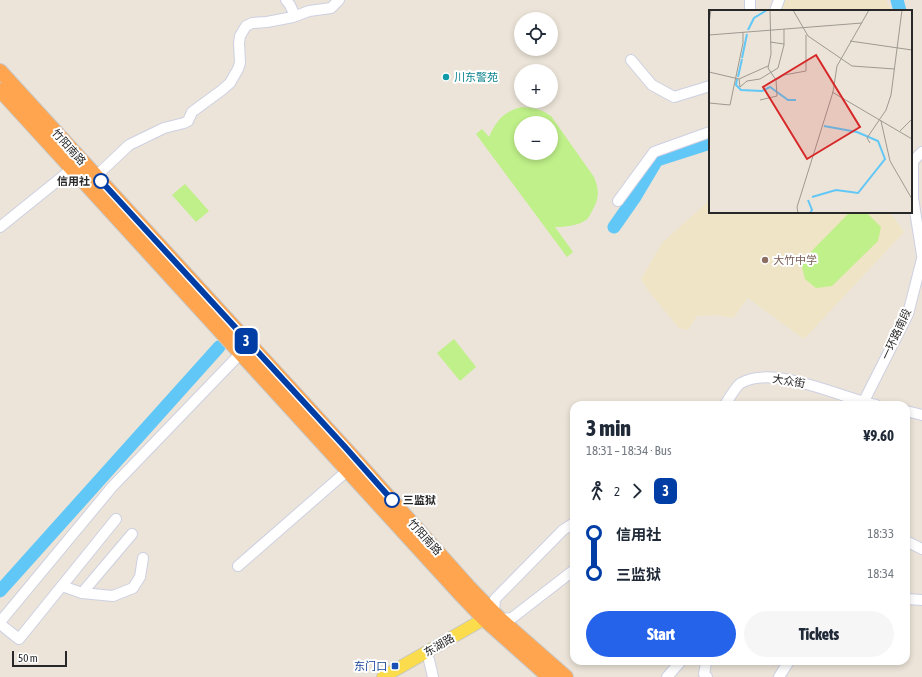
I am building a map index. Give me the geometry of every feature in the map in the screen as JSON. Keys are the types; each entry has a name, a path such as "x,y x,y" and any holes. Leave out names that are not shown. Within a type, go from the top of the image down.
{"highway":[{"name":"竹阳南路","path":"0,71 240,354 347,471 549,677"},
{"name":"竹阳南路","path":"0,90 72,169 92,181 353,457 468,586 492,619 566,677"}],"main road":[{"name":"东湖路","path":"399,677 429,660 492,619"},
{"name":"东湖路","path":"383,677 492,619"}],"street":[{"path":"286,0 295,16"},
{"path":"92,181 129,146 164,128 188,121 192,112 230,83 240,62 240,36 246,26 252,23 267,22 295,16 309,11 331,8 339,0"},
{"path":"776,10 779,0"},
{"path":"631,60 652,85 674,97 709,86"},
{"path":"618,201 654,152 709,132"},
{"path":"922,152 912,160 913,198 922,255"},
{"path":"0,227 72,169"},
{"name":"一环路南段","path":"864,401 908,314 922,259"},
{"path":"116,519 19,639 0,623 112,487 240,354"},
{"name":"大众街","path":"728,401 740,383 758,377 807,383 854,401"},
{"path":"910,412 922,415"},
{"path":"238,566 347,471"},
{"path":"570,526 563,530 495,599 492,619 512,618 570,573"},
{"path":"82,593 132,534"},
{"path":"910,543 922,549"},
{"path":"62,586 82,593 113,596 133,588 140,577 143,558"},
{"path":"910,599 922,600"},
{"path":"429,660 433,677"},
{"path":"667,677 678,665"},
{"path":"705,665 704,674 707,677"},
{"path":"779,677 786,665"}],"shaded area":[{"path":"784,0 886,0 891,10 779,10"},
{"name":"大竹中学","path":"709,201 709,213 890,213 904,232 804,339 748,298 733,318 717,315 697,316 688,330 679,328 647,289 641,279 663,242"}],"green space":[{"path":"519,108 534,108 551,116 514,116 514,160 558,160 558,126 596,182 598,195 594,208 587,219 575,225 555,227 573,252 567,257 476,134 482,129 489,137 501,118 510,111"},
{"path":"185,184 209,211 196,222 172,195"},
{"path":"849,213 867,213 881,227 878,241 832,286 816,288 805,279 801,262"},
{"path":"454,339 476,367 460,381 437,353"}],"waterway":[{"path":"897,0 900,10"},
{"path":"614,227 635,197 657,160 709,143"},
{"path":"0,591 219,347"}],"bus line":[{"name":"3","path":"101,181 392,500"}],"place":[{"name":"川东警苑","path":"446,77"},
{"name":"信用社","path":"101,181"},
{"name":"大竹中学","path":"765,260"},
{"name":"三监狱","path":"392,500"},
{"name":"东门口","path":"395,666"}]}
